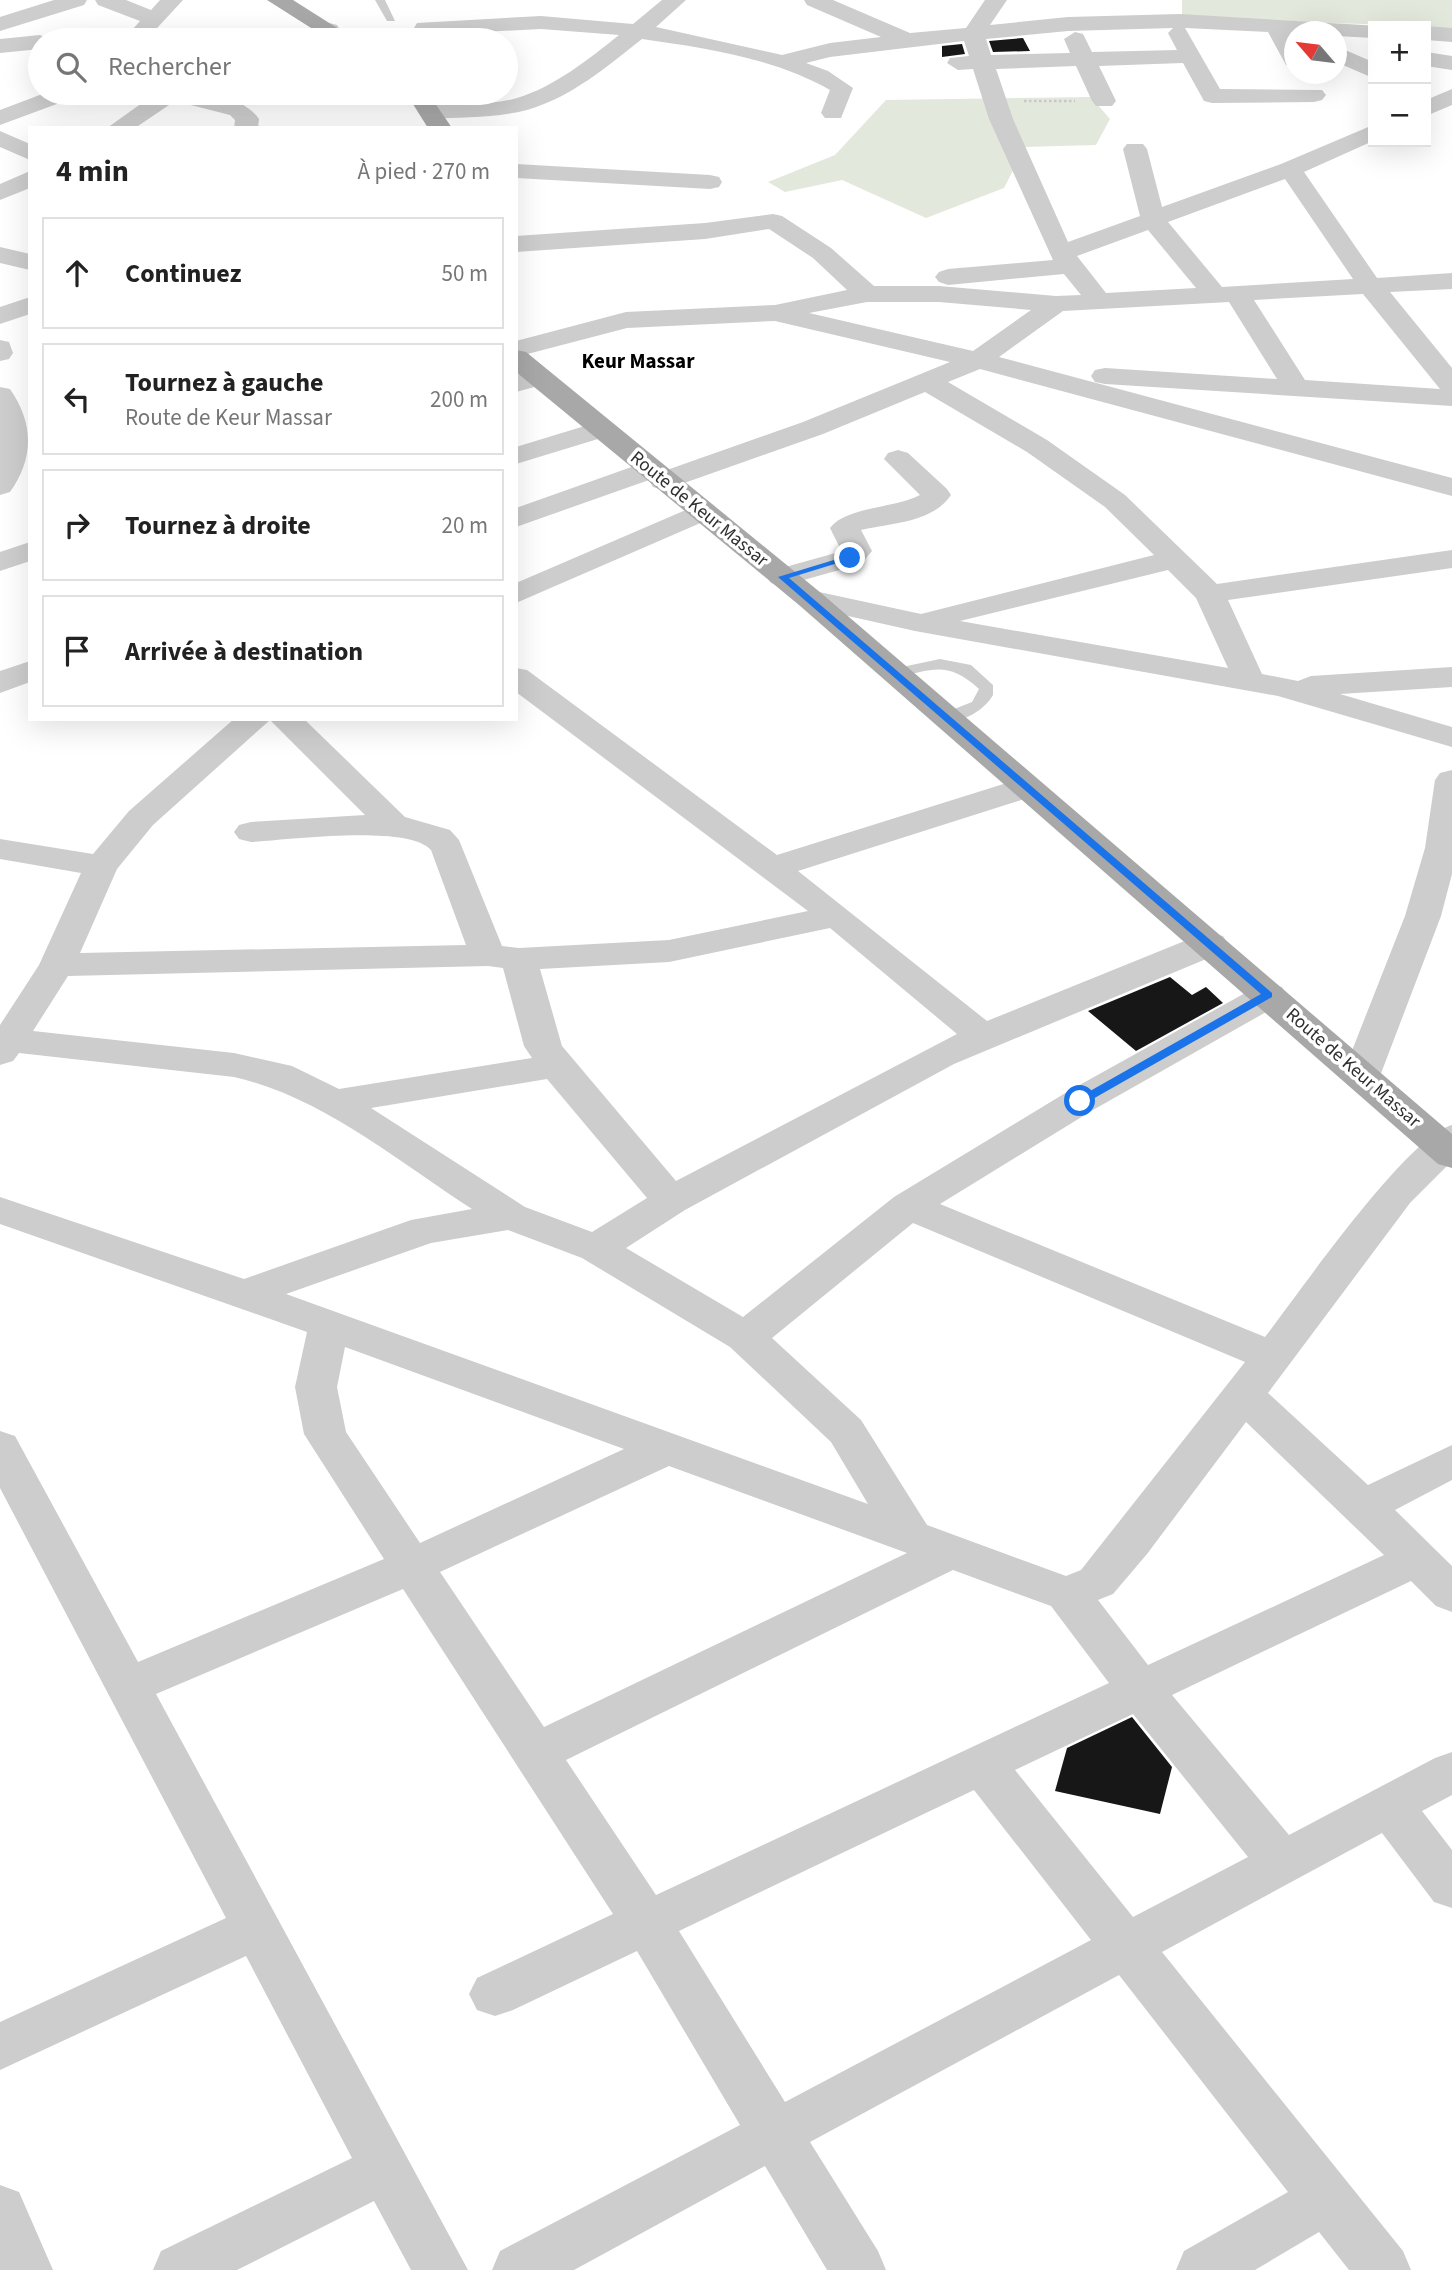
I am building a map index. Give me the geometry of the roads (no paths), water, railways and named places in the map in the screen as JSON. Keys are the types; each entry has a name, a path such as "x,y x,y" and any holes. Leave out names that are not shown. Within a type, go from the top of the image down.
{"main road":[{"path":"278,0 325,28"},
{"name":"Route de Keur Massar","path":"524,373 601,429 810,599 1025,788 1361,1076 1449,1147"}],"street":[{"path":"0,24 76,0"},
{"path":"106,0 156,19"},
{"path":"147,28 172,0"},
{"path":"518,104 547,95 638,32 675,0"},
{"path":"815,0 905,47"},
{"path":"987,1 973,34 995,102 1066,259 1099,301"},
{"path":"785,61 830,50 905,47 973,34 1177,14 1284,35"},
{"path":"1177,14 1192,56 1212,96 1368,131"},
{"path":"426,26 559,23 638,32 785,61 829,77 842,88 833,113"},
{"path":"1068,24 1104,101"},
{"path":"0,30 28,38"},
{"path":"1347,32 1368,31"},
{"path":"1431,33 1452,35"},
{"path":"0,46 28,43"},
{"path":"1347,48 1368,51"},
{"path":"941,63 1192,56"},
{"path":"1347,58 1368,69"},
{"path":"1431,60 1452,63"},
{"path":"1307,84 1327,121"},
{"path":"28,151 1,121 38,105"},
{"path":"122,126 153,105"},
{"path":"218,105 238,110 247,119 246,126"},
{"path":"429,111 510,105"},
{"path":"895,293 949,277 1066,259 1153,220 1290,169 1327,121"},
{"path":"1135,149 1153,220 1225,293 1297,389"},
{"path":"1290,169 1369,284 1452,386"},
{"path":"518,171 710,182"},
{"path":"0,193 28,179"},
{"path":"518,244 705,231 773,221 822,253 867,294"},
{"path":"0,243 28,239"},
{"path":"0,256 28,262"},
{"path":"518,348 626,320 775,313 867,294 895,293 1056,304 1452,281"},
{"path":"518,517 813,428 978,360 1056,304"},
{"path":"0,316 28,306"},
{"path":"775,313 1015,369 1452,487"},
{"path":"1015,369 1452,398"},
{"path":"927,381 1088,480 1176,559 1210,594 1250,682"},
{"path":"0,395 15,437 16,460 0,486"},
{"path":"518,455 601,429"},
{"path":"782,577 850,558 857,551 845,528 852,523 920,507 933,501 937,495 898,458"},
{"path":"518,593 702,512"},
{"path":"0,562 28,552"},
{"path":"915,622 1176,559"},
{"path":"1210,594 1452,559"},
{"path":"810,599 915,622 1283,687 1452,737"},
{"path":"0,683 28,671"},
{"path":"1283,687 1452,677"},
{"path":"518,678 837,916 983,1035"},
{"path":"252,721 141,818 101,866 57,965 4,1046 234,1065 279,1075 334,1101 511,1216 596,1248 745,1337 846,1431 931,1545"},
{"path":"287,721 393,824"},
{"path":"1361,1076 1438,919 1452,780"},
{"path":"772,868 1025,788"},
{"path":"251,832 393,824 438,837 447,847 556,1066 671,1201"},
{"path":"0,849 101,866"},
{"path":"57,965 503,957 669,951 837,916"},
{"path":"596,1248 671,1201 983,1035 1210,944"},
{"path":"745,1337 908,1206 1058,1114 1269,995"},
{"path":"334,1101 556,1066"},
{"path":"1067,1594 1097,1582 1161,1506 1271,1356 1396,1194 1449,1147"},
{"path":"908,1206 1271,1356"},
{"path":"0,1210 244,1294 1067,1594 1140,1690 1282,1864"},
{"path":"244,1294 425,1230 511,1216"},
{"path":"329,1325 316,1387 325,1434 646,1922 773,2135 858,2270"},
{"path":"1243,1395 1364,1507 1452,1594"},
{"path":"128,1686 410,1567 666,1449"},
{"path":"1364,1507 1452,1461"},
{"path":"7,1476 128,1686 440,2270"},
{"path":"534,1754 931,1545"},
{"path":"495,1994 1417,1559"},
{"path":"982,1764 1383,2270"},
{"path":"520,2270 1452,1772"},
{"path":"1389,1806 1452,1886"},
{"path":"0,2047 257,1927"},
{"path":"181,2270 385,2168"},
{"path":"1204,2270 1326,2199"},
{"path":"0,2210 25,2270"}],"lane":[{"path":"380,0 391,19"},
{"path":"894,673 940,664 965,668 987,688 986,697 978,706 946,718"}],"district":[{"name":"Keur Massar","path":"638,361"}]}
